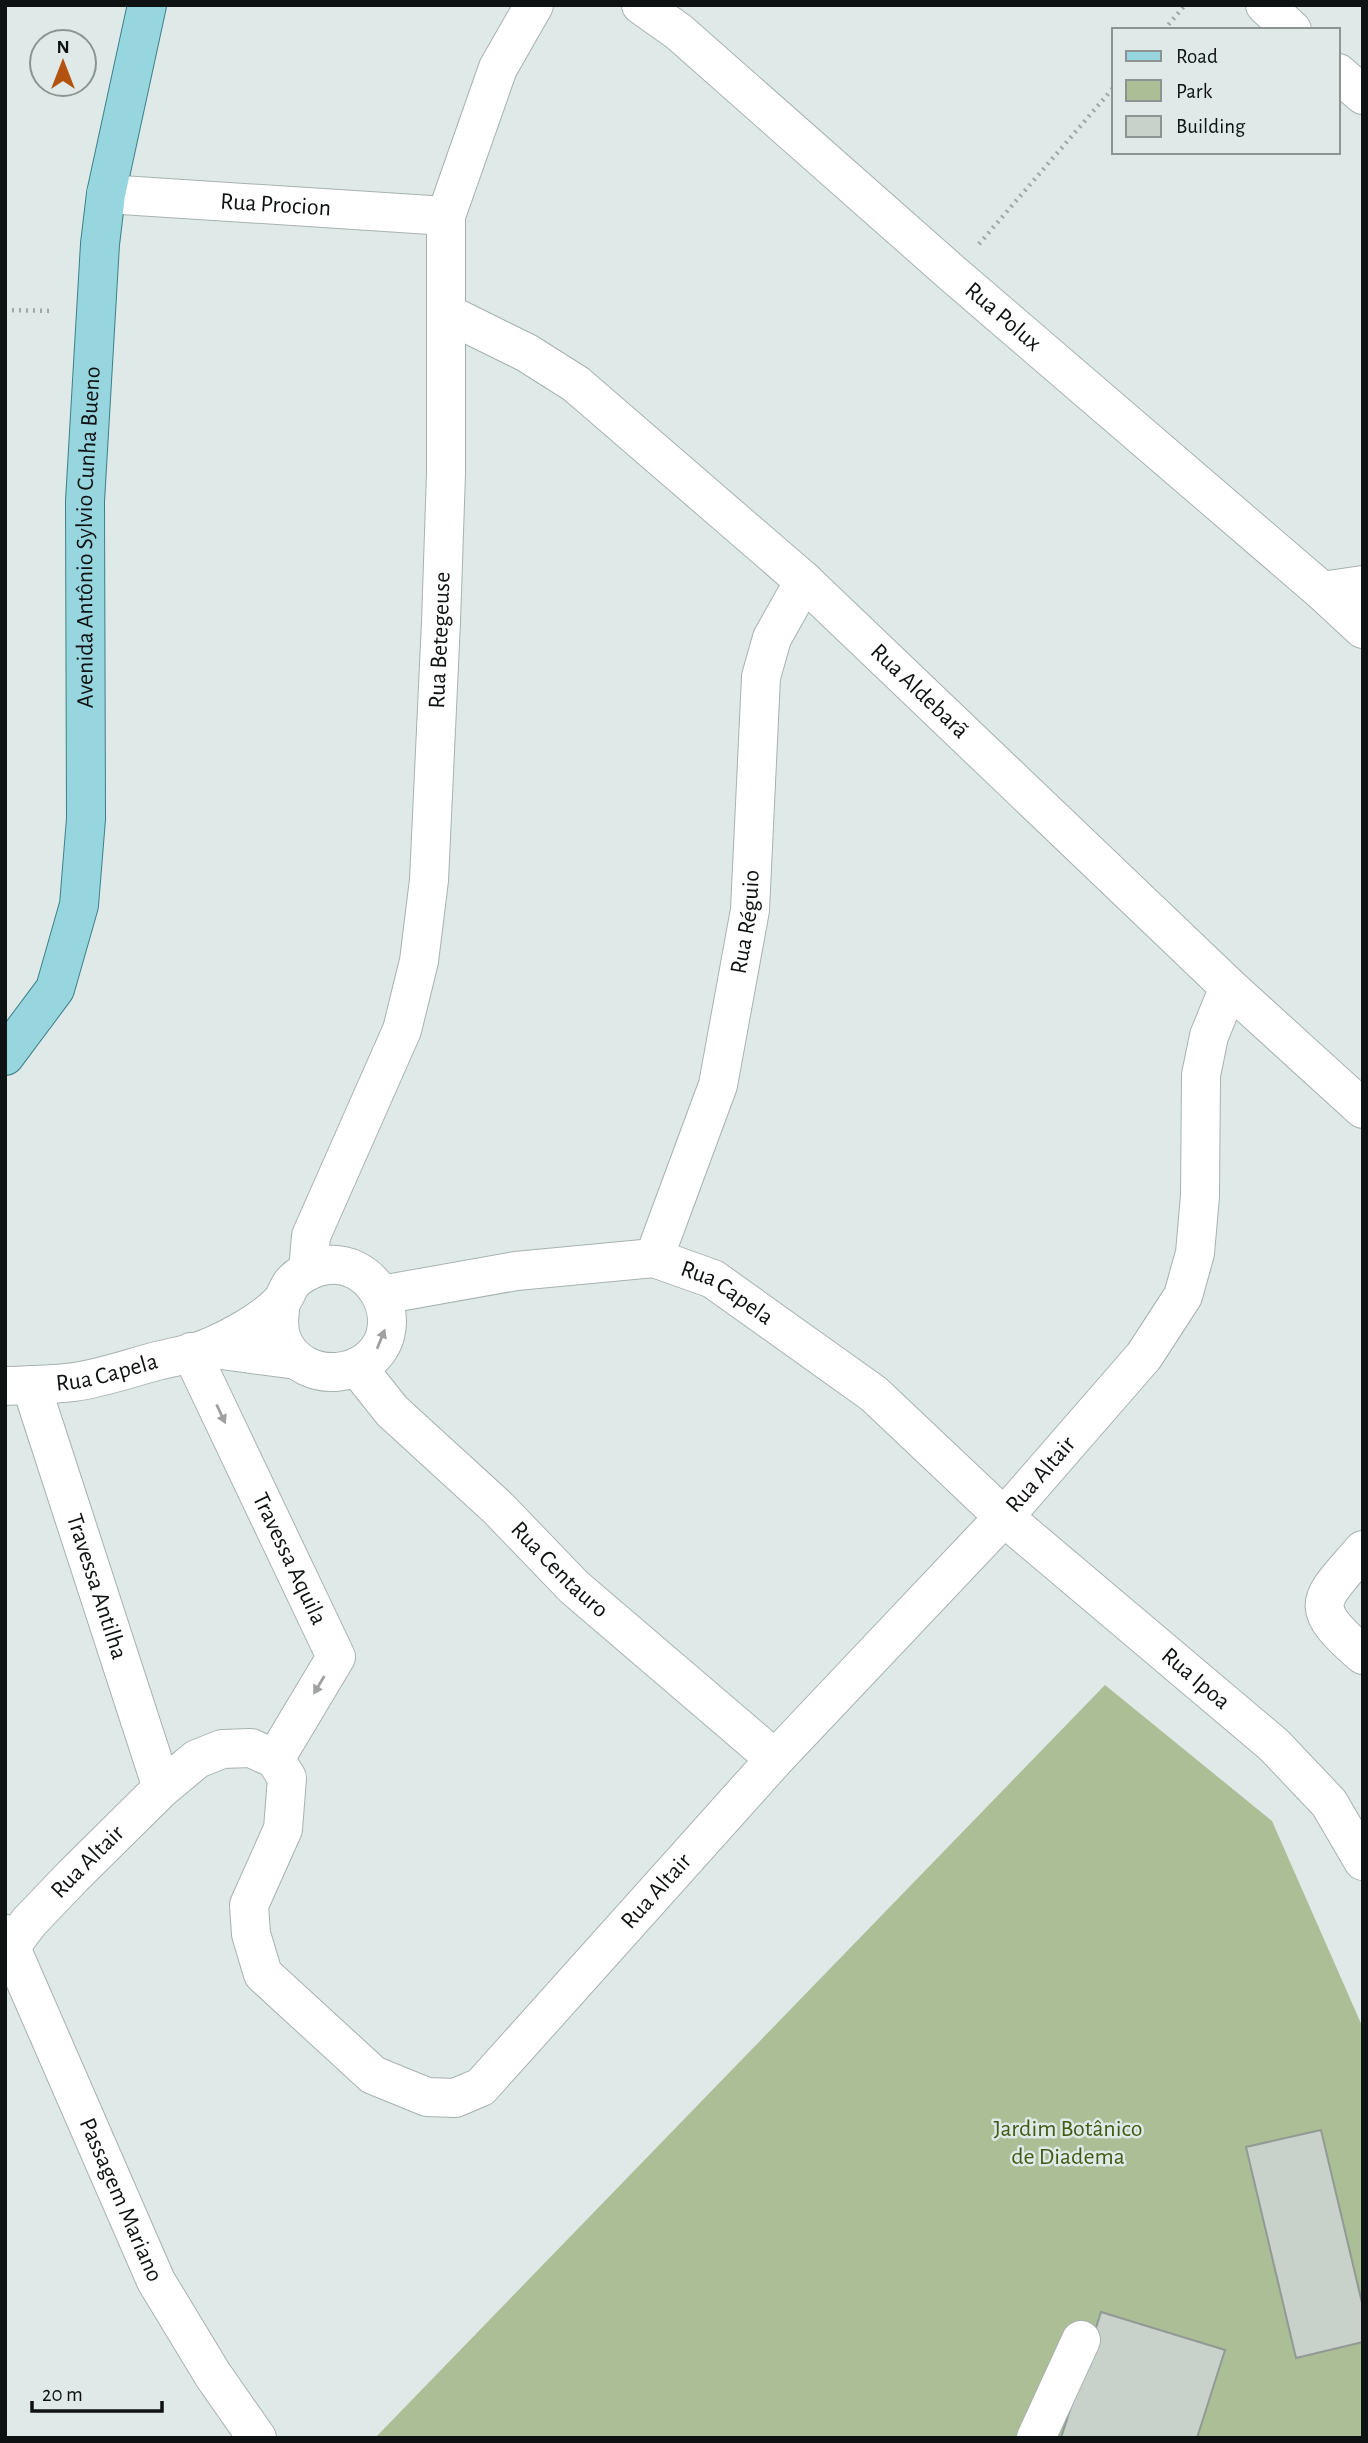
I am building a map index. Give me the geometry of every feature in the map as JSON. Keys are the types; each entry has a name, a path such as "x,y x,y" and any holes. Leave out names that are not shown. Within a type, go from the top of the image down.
{"main road":[{"name":"Avenida Antônio Sylvio Cunha Bueno","path":"5,1056 55,989 79,905 86,819 85,501 106,194 147,5"}],"street":[{"name":"Rua Betegeuse","path":"308,1271 311,1236 402,1030 419,961 429,880 441,622 448,314 446,216 498,68 534,5"},
{"name":"Rua Polux","path":"641,5 679,32 953,274 1363,629"},
{"path":"1265,5 1290,28"},
{"path":"1340,74 1363,95"},
{"name":"Rua Procion","path":"106,194 446,216"},
{"name":"Rua Aldebarã","path":"448,314 527,353 576,384 804,581 1229,987 1363,1109"},
{"name":"Rua Réguio","path":"654,1258 718,1085 750,910 761,677 772,638 804,581"},
{"path":"1322,591 1363,585"},
{"name":"Rua Altair","path":"7,1945 162,1788 197,1759 222,1749 251,1748 275,1759 287,1778 283,1829 249,1905 251,1934 263,1974 373,2076 427,2097 455,2098 481,2087 775,1759 1004,1517 1144,1356 1183,1296 1195,1253 1201,1075 1209,1036 1229,987"},
{"name":"Rua Capela","path":"381,1295 516,1272 654,1258 713,1279 874,1394 1004,1517"},
{"path":"328,1265 350,1268 369,1278 381,1295 387,1315 384,1337 374,1354 357,1367 337,1373 315,1371 297,1360 284,1344 278,1323 281,1302 292,1284 308,1271 328,1265"},
{"name":"Rua Capela","path":"18,1385 75,1382 199,1350 244,1328 281,1302"},
{"name":"Rua Capela","path":"199,1350 297,1360"},
{"name":"Travessa Aquila","path":"199,1350 336,1657 275,1759"},
{"name":"Rua Centauro","path":"357,1367 393,1411 498,1508 574,1587 775,1759"},
{"name":"Travessa Antilha","path":"18,1385 162,1788"},
{"name":"Rua Ipoa","path":"1004,1517 1274,1745 1329,1803 1363,1861"},
{"path":"1363,1550 1326,1592 1322,1608 1331,1626 1363,1655"},
{"name":"Passagem Mariano","path":"7,1945 156,2281 213,2375 257,2438"},
{"path":"1035,2438 1081,2340"}],"path":[{"path":"1166,28 1185,5"},
{"path":"953,274 1112,90"},
{"path":"5,310 41,311"}],"green space":[{"name":"Jardim Botânico de Diadema","path":"1105,1685 1272,1821 1363,2028 1363,2438 375,2438"}],"building":[{"path":"1321,2130 1363,2307 1363,2342 1296,2358 1246,2147"},
{"path":"1101,2312 1225,2350 1197,2438 1061,2438"}]}
